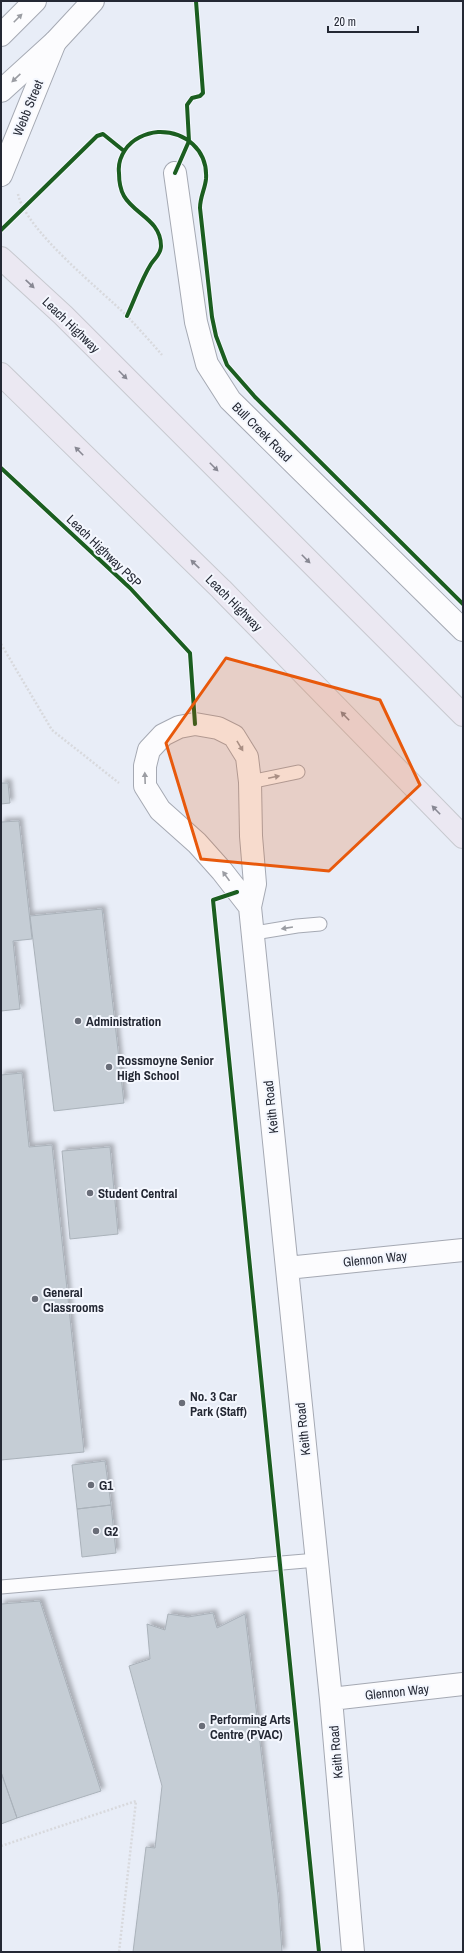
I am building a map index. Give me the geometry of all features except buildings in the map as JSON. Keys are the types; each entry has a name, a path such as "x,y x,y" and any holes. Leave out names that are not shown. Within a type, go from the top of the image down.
{"highway":[{"name":"Leach Highway","path":"1,258 63,315 463,715"},
{"name":"Leach Highway","path":"1,374 221,590 463,838"}],"street":[{"path":"1,35 35,1"},
{"name":"Webb Street","path":"1,91 55,42 93,1"},
{"name":"Webb Street","path":"9,181 55,42"},
{"name":"Bull Creek Road","path":"175,173 196,322 208,364 222,388 230,400 463,630"},
{"name":"Keith Road","path":"250,907 222,871 197,843 160,810 145,786 145,766 149,750 163,735 179,727 195,724 218,728 234,736 247,757 250,782 251,836 255,884 250,907 254,933 331,1699 353,1952"},
{"name":"Glennon Way","path":"287,1268 463,1250"},
{"name":"Glennon Way","path":"331,1699 463,1684"}],"lane":[{"path":"250,782 298,772"},
{"path":"254,933 320,924"},
{"path":"1,1587 317,1560"}],"path":[{"path":"9,181 26,212 46,238 127,316 162,355"},
{"path":"17,214 28,203"},
{"path":"127,316 130,310"},
{"path":"1,644 52,730 122,786"},
{"path":"1,1846 136,1801 119,1952"}],"highlighted area":[{"path":"226,658 380,700 420,785 329,871 201,859 166,743"}],"cycle path":[{"path":"175,173 189,141 187,105 192,98 200,96 203,93 196,1"},
{"path":"127,316 144,276 159,254 161,246 160,237 157,230 128,202 124,196 119,179 120,161 128,146 140,137 158,132 177,135 193,144 199,151 206,169 205,186 200,208 212,317 216,336 227,365 255,397 463,604"},
{"path":"1,230 97,136 103,134 124,151"},
{"name":"Leach Highway PSP","path":"1,468 130,588 190,653 195,724"},
{"path":"237,892 213,900 319,1952"}],"place":[{"name":"Administration","path":"78,1021"},
{"name":"Rossmoyne Senior High School","path":"109,1067"},
{"name":"Student Central","path":"90,1193"},
{"name":"General Classrooms","path":"35,1299"},
{"name":"No. 3 Car Park (Staff)","path":"182,1403"},
{"name":"G1","path":"91,1485"},
{"name":"G2","path":"96,1531"},
{"name":"Performing Arts Centre (PVAC)","path":"202,1726"}]}
